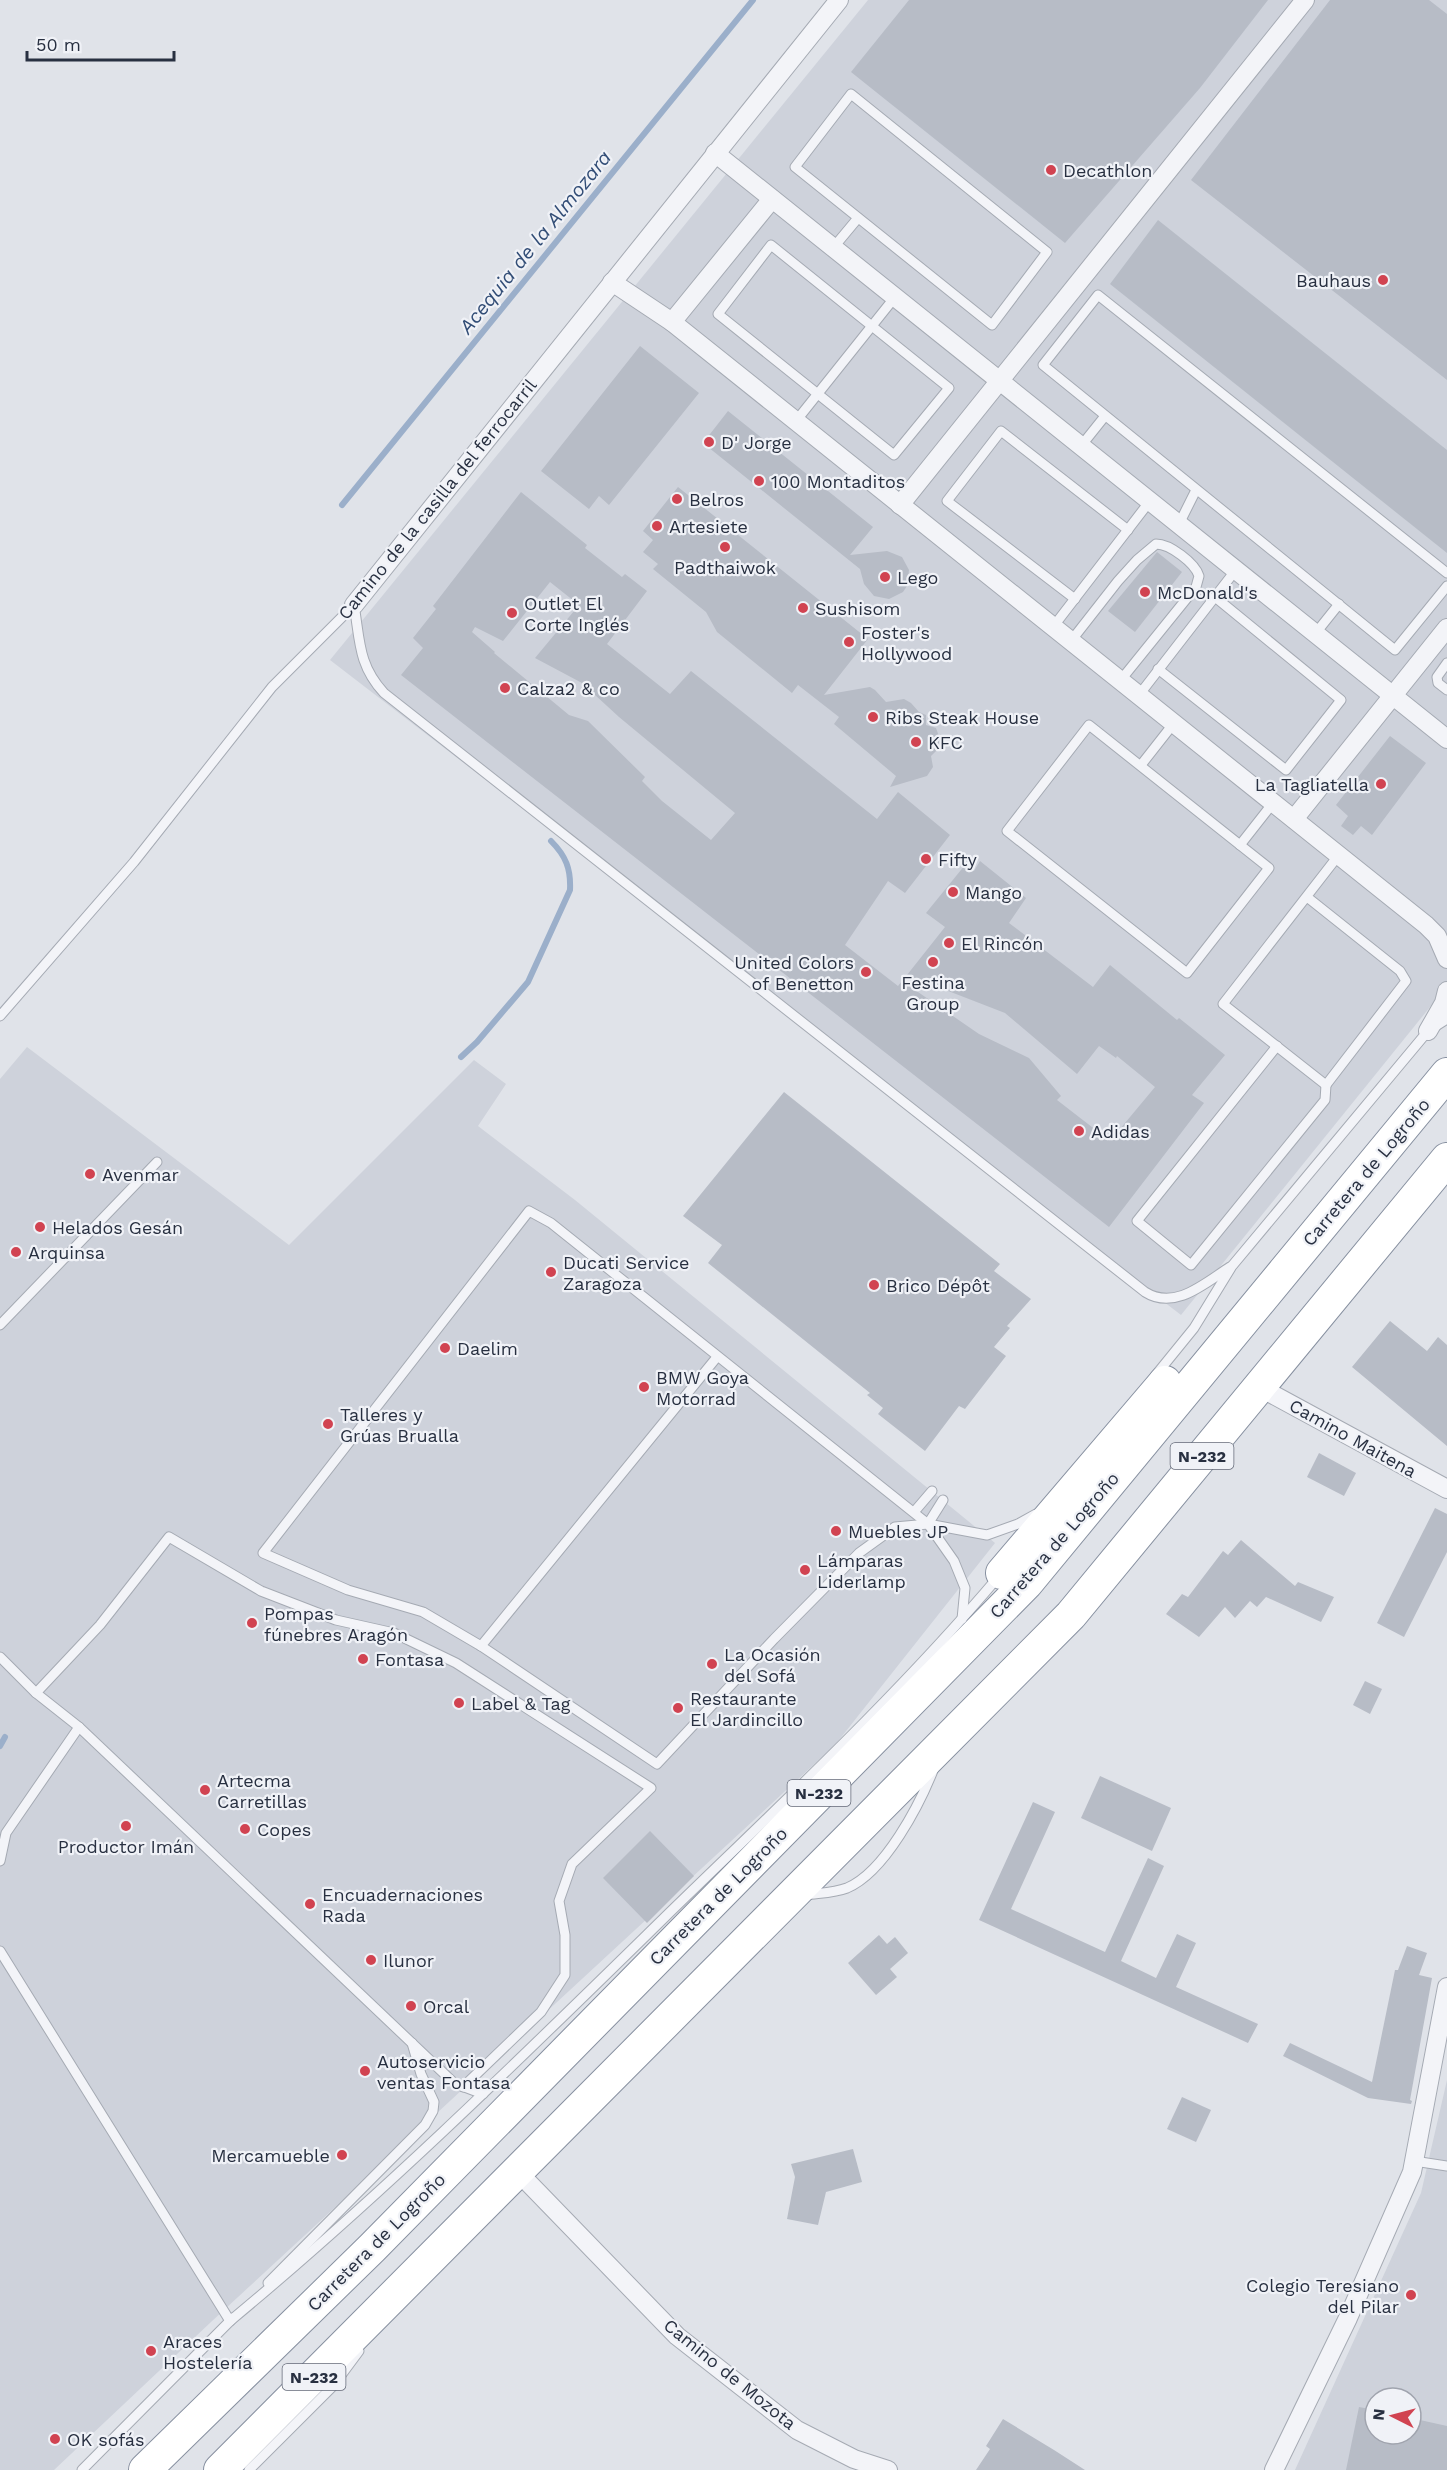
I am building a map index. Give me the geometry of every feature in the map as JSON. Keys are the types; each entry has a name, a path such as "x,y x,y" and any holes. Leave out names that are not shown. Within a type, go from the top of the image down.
{"highway":[{"name":"Carretera de Logroño","path":"145,2470 372,2248 1027,1583 1447,1074"},
{"name":"N-232","path":"220,2470 1071,1614 1447,1159"},
{"path":"1002,1573 1258,1269 1328,1195 1370,1167"}],"street":[{"name":"Camino de la casilla del ferrocarril","path":"354,605 839,0"},
{"path":"900,505 1305,0"},
{"path":"715,153 1447,739"},
{"path":"672,322 772,199"},
{"path":"612,282 672,322 796,420 1425,925 1437,936 1447,959"},
{"path":"1294,819 1446,629"},
{"path":"1428,1031 1444,1003 1447,992"},
{"name":"Camino Maitena","path":"1259,1386 1447,1489"},
{"path":"1274,2470 1348,2318 1412,2172 1447,1987"},
{"name":"Camino de Mozota","path":"518,2172 677,2336 797,2430 854,2459 888,2470"}],"lane":[{"path":"851,94 1047,252 992,325 858,218 795,167 851,94"},
{"path":"833,248 858,218"},
{"path":"771,245 949,388 894,455 817,394 718,314 771,245"},
{"path":"1447,573 1098,295 1043,365 1395,650 1447,586"},
{"path":"796,420 895,297"},
{"path":"1081,446 1105,416"},
{"path":"1075,599 947,501 975,464 1001,431 1128,530"},
{"path":"1179,524 1196,490"},
{"path":"1053,627 1150,501"},
{"path":"1071,641 1118,581 1156,544 1168,546 1195,568 1199,576 1196,587 1120,681"},
{"path":"1138,695 1235,571"},
{"path":"1158,669 1286,770 1341,700 1215,597"},
{"path":"1315,634 1339,604"},
{"path":"354,605 361,657 367,671 384,693 1145,1292 1156,1298 1183,1296 1232,1266"},
{"name":"Camino de la casilla del ferrocarril","path":"0,1016 134,862 272,687 354,605"},
{"path":"1447,663 1437,677 1438,683 1447,690"},
{"path":"1141,765 1174,723"},
{"path":"1089,725 1141,765 1269,868 1187,973 1007,831 1089,725"},
{"path":"1240,844 1273,803"},
{"path":"1326,1085 1223,1004 1338,856"},
{"path":"1277,1046 1137,1221 1191,1265 1325,1100 1326,1085 1406,981 1400,971 1307,897"},
{"path":"1150,1383 1194,1328 1232,1266 1428,1031 1447,1019"},
{"path":"0,1324 157,1162"},
{"path":"961,1620 965,1588 954,1561 928,1524 551,1223 529,1211 263,1553 348,1590 423,1612 481,1646 657,1764 774,1639 859,1553 895,1527 928,1524 987,1534 1018,1524 1046,1509"},
{"path":"481,1646 717,1357"},
{"path":"230,2321 300,2263 483,2094 804,1782 961,1620 1002,1573 1046,1509 1135,1401"},
{"path":"914,1512 932,1491"},
{"path":"928,1524 943,1500"},
{"path":"36,1693 100,1625 169,1537 261,1592 336,1620 394,1634 456,1663 651,1788 572,1864 559,1902 565,1935 565,1975 541,2012 463,2087"},
{"path":"0,1657 36,1693 79,1727 454,2083 483,2094"},
{"path":"0,1861 6,1833 79,1727"},
{"path":"0,1951 230,2321"},
{"path":"82,2470 425,2125 433,2111 434,2102 421,2074 411,2041"},
{"path":"1414,2161 1447,2166"},
{"path":"374,2330 408,2282"},
{"path":"249,2470 333,2386 367,2339"}],"shaded area":[{"path":"868,0 1447,0 1447,986 1181,1315 330,660"},
{"path":"27,1047 289,1245 474,1060 506,1084 478,1126 575,1200 995,1543 835,1745 54,2470 0,2470 0,1079"},
{"name":"Colegio Teresiano del Pilar","path":"1447,2080 1447,2470 1295,2470 1421,2193"}],"building":[{"name":"Decathlon","path":"909,0 1268,0 1200,88 1065,243 851,72"},
{"name":"Bauhaus","path":"1330,0 1429,0 1447,14 1447,380 1191,180"},
{"path":"1158,220 1447,450 1447,553 1110,284"},
{"path":"640,346 699,393 609,505 599,496 589,509 541,471"},
{"path":"728,411 873,527 850,555 887,551 902,557 909,570 907,586 903,592 889,599 874,596 864,584 860,569 703,443"},
{"path":"678,487 868,639 824,695 870,687 886,702 904,699 911,703 919,712 926,715 926,725 936,728 940,739 938,749 931,756 933,767 927,776 890,787 896,776 834,724 839,717 798,685 792,693 717,632 706,612 653,569 658,564 643,552 653,540 643,531"},
{"path":"521,492 587,545 585,548 622,577 625,574 647,591 607,644 670,694 691,671 877,819 898,792 950,835 905,893 888,881 845,945 898,986 902,981 979,1034 1029,1058 1061,1096 1057,1100 1110,1141 1155,1087 1117,1056 1116,1058 1099,1046 1077,1074 1005,1013 907,975 945,927 926,913 965,865 974,871 980,861 1026,898 1009,923 1093,987 1110,965 1177,1020 1179,1018 1225,1055 1192,1095 1204,1103 1109,1227 401,675 423,648 413,638 436,609 433,606","holes":["550,582 579,605 535,658 582,683 619,717 735,813 711,840 662,801 642,781 645,777 588,721 569,715 472,632 475,627 503,641"]},
{"name":"McDonald's","path":"1157,552 1182,572 1135,632 1108,611"},
{"name":"La Tagliatella","path":"1390,736 1426,763 1372,835 1361,826 1353,835 1341,826 1348,816 1336,805"},
{"name":"Brico Dépôt","path":"784,1092 1000,1264 994,1271 1031,1299 1007,1326 1010,1328 994,1347 1006,1356 965,1409 959,1406 925,1451 878,1414 883,1408 867,1395 870,1393 708,1263 722,1245 683,1216"},
{"path":"1390,1321 1427,1351 1438,1337 1447,1345 1447,1446 1352,1367"},
{"path":"1319,1453 1356,1473 1344,1496 1307,1477"},
{"path":"1435,1508 1447,1514 1447,1552 1404,1637 1377,1623"},
{"path":"1241,1540 1295,1586 1298,1582 1334,1597 1321,1622 1266,1597 1257,1607 1250,1601 1235,1618 1225,1607 1199,1637 1166,1614 1182,1594 1188,1597 1223,1551 1228,1555"},
{"path":"1365,1681 1382,1689 1370,1714 1353,1705"},
{"path":"1100,1776 1171,1808 1152,1851 1081,1818"},
{"path":"1033,1802 1055,1812 1011,1909 1105,1952 1148,1858 1164,1866 1121,1961 1156,1978 1177,1934 1196,1943 1176,1987 1258,2024 1248,2043 979,1920"},
{"path":"650,1831 694,1876 647,1923 603,1878"},
{"path":"879,1935 887,1944 895,1937 908,1953 890,1969 897,1977 876,1995 848,1963"},
{"path":"1407,1946 1427,1953 1419,1975 1432,1978 1411,2104 1368,2098 1283,2056 1290,2043 1372,2082 1395,1970 1398,1970"},
{"path":"1182,2097 1211,2110 1196,2142 1167,2129"},
{"path":"853,2149 862,2182 826,2192 818,2225 787,2219 795,2177 791,2164"},
{"path":"1359,2407 1363,2408 1363,2446 1423,2446 1423,2421 1447,2426 1447,2470 1346,2470"},
{"path":"1003,2419 1085,2470 976,2470 990,2449 986,2446"}],"waterway":[{"name":"Acequia de la Almozara","path":"342,505 753,0"},
{"name":"Acequia de la Almozara","path":"461,1057 477,1042 528,982 570,890 570,876 566,863 551,841"},
{"name":"Acequia de la Almozara","path":"0,1746 5,1737"}],"place":[{"name":"Decathlon","path":"1051,170"},
{"name":"Bauhaus","path":"1383,280"},
{"name":"D' Jorge","path":"709,442"},
{"name":"100 Montaditos","path":"759,481"},
{"name":"Belros","path":"677,499"},
{"name":"Artesiete","path":"657,526"},
{"name":"Padthaiwok","path":"725,547"},
{"name":"Lego","path":"885,577"},
{"name":"McDonald's","path":"1145,592"},
{"name":"Sushisom","path":"803,608"},
{"name":"Outlet El Corte Inglés","path":"512,613"},
{"name":"Foster's Hollywood","path":"849,642"},
{"name":"Calza2 & co","path":"505,688"},
{"name":"Ribs Steak House","path":"873,717"},
{"name":"KFC","path":"916,742"},
{"name":"La Tagliatella","path":"1381,784"},
{"name":"Fifty","path":"926,859"},
{"name":"Mango","path":"953,892"},
{"name":"El Rincón","path":"949,943"},
{"name":"Festina Group","path":"933,962"},
{"name":"United Colors of Benetton","path":"866,972"},
{"name":"Adidas","path":"1079,1131"},
{"name":"Avenmar","path":"90,1174"},
{"name":"Helados Gesán","path":"40,1227"},
{"name":"Arquinsa","path":"16,1252"},
{"name":"Ducati Service Zaragoza","path":"551,1272"},
{"name":"Brico Dépôt","path":"874,1285"},
{"name":"Daelim","path":"445,1348"},
{"name":"BMW Goya Motorrad","path":"644,1387"},
{"name":"Talleres y Grúas Brualla","path":"328,1424"},
{"name":"Muebles JP","path":"836,1531"},
{"name":"Lámparas Liderlamp","path":"805,1570"},
{"name":"Pompas fúnebres Aragón","path":"252,1623"},
{"name":"Fontasa","path":"363,1659"},
{"name":"La Ocasión del Sofá","path":"712,1664"},
{"name":"Label & Tag","path":"459,1703"},
{"name":"Restaurante El Jardincillo","path":"678,1708"},
{"name":"Artecma Carretillas","path":"205,1790"},
{"name":"Productor Imán","path":"126,1826"},
{"name":"Copes","path":"245,1829"},
{"name":"Encuadernaciones Rada","path":"310,1904"},
{"name":"Ilunor","path":"371,1960"},
{"name":"Orcal","path":"411,2006"},
{"name":"Autoservicio ventas Fontasa","path":"365,2071"},
{"name":"Mercamueble","path":"342,2155"},
{"name":"Colegio Teresiano del Pilar","path":"1411,2295"},
{"name":"Araces Hostelería","path":"151,2351"},
{"name":"OK sofás","path":"55,2439"}]}
